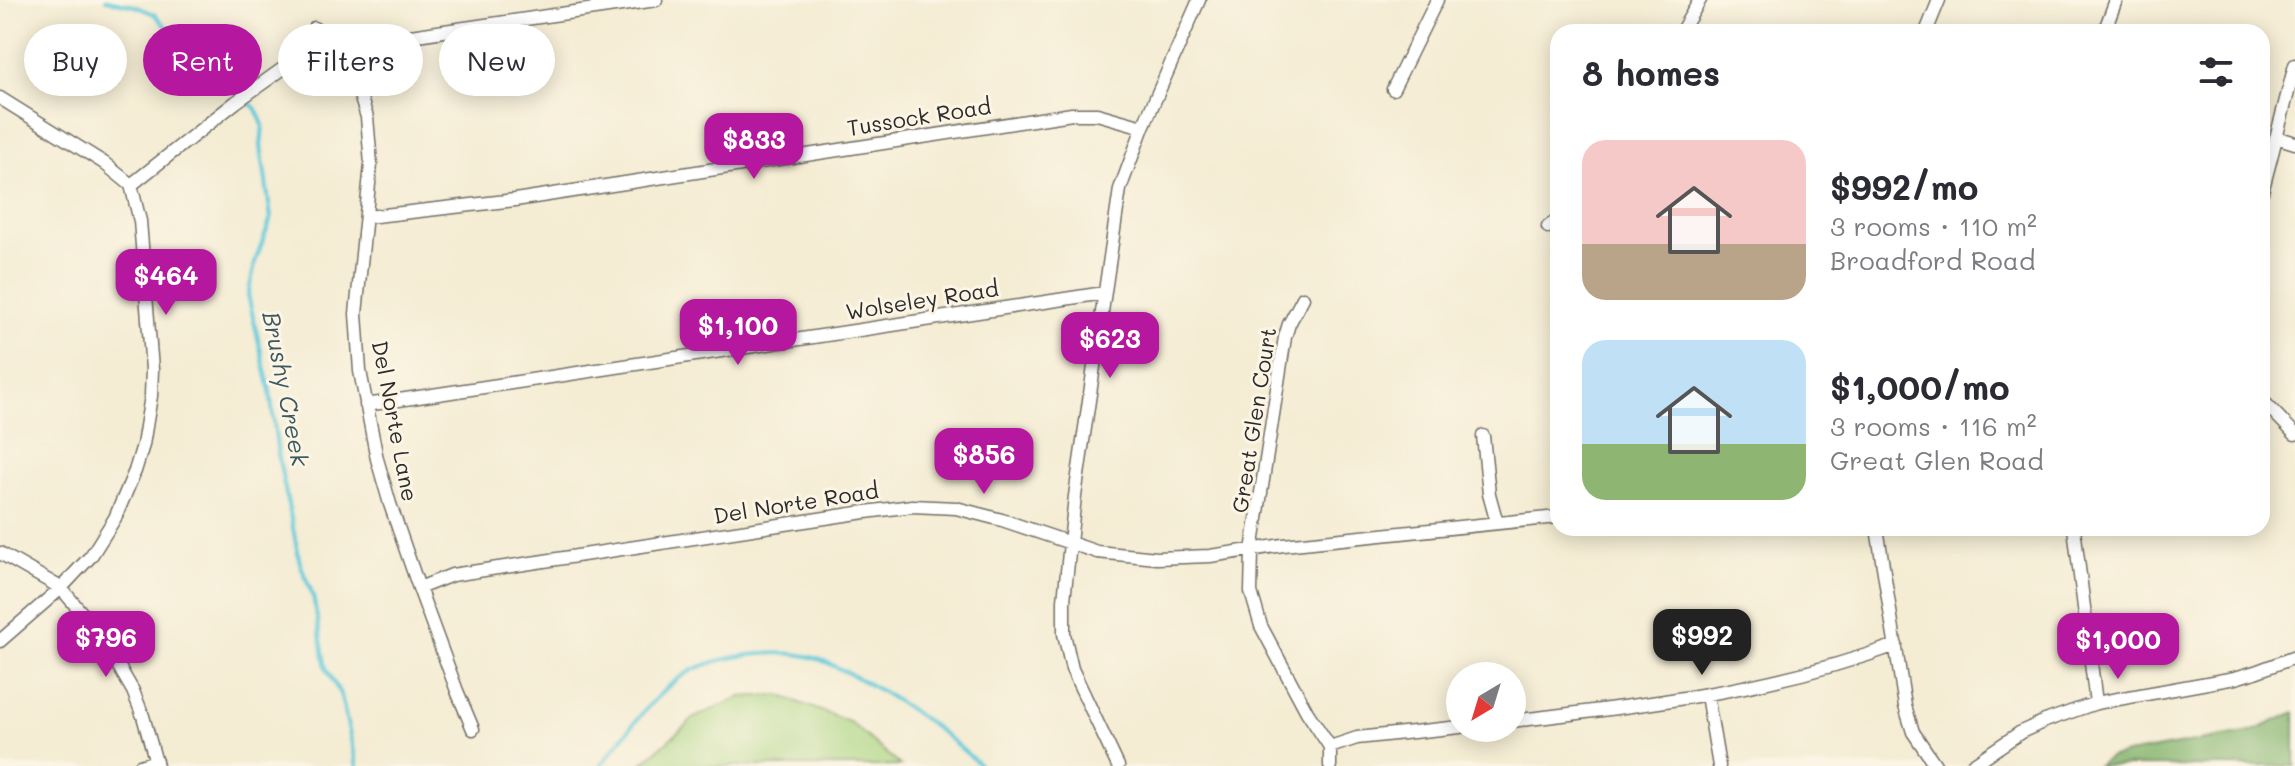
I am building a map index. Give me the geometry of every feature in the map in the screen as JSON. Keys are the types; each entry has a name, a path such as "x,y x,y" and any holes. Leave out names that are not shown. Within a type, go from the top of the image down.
{"street":[{"path":"423,33 594,5 656,0"},
{"path":"1118,766 1079,688 1067,652 1063,620 1070,543 1120,189 1143,127 1199,0"},
{"path":"1393,89 1437,0"},
{"path":"1686,24 1700,0"},
{"path":"1929,24 1939,0"},
{"path":"2107,24 2116,0"},
{"path":"2270,161 2295,65"},
{"path":"131,185 278,72"},
{"name":"Del Norte Lane","path":"360,96 367,117 371,164 356,314 366,405 390,504 473,729"},
{"path":"0,98 104,163 131,185 140,221 152,369 148,420 135,471 115,518 91,556 61,588 0,641"},
{"name":"Tussock Road","path":"367,217 515,200 1072,114 1097,114 1143,127"},
{"path":"2276,137 2295,143"},
{"name":"Wolseley Road","path":"366,405 1104,293"},
{"name":"Great Glen Court","path":"1303,298 1285,337 1252,551 1251,592 1261,626 1307,712 1330,747"},
{"path":"2270,408 2295,434"},
{"path":"1483,436 1489,494 1497,523"},
{"name":"Del Norte Road","path":"419,588 452,575 912,506 971,511 1097,552 1157,558 1210,556 1283,545 1550,518"},
{"path":"1878,536 1909,722 1936,766"},
{"path":"2075,536 2096,703"},
{"path":"0,553 61,588 101,636 125,674 143,716 157,763 140,766"},
{"path":"1526,719 1707,695 1755,685 1896,645"},
{"path":"1971,766 2021,732 2096,703 2235,678 2295,657"},
{"path":"1707,695 1719,766"},
{"path":"1330,766 1330,747 1357,738 1446,728"}],"green space":[{"path":"779,695 850,722 901,766 639,766 694,718 740,697"},
{"path":"2295,712 2295,766 2097,766 2110,757 2251,732"}],"waterway":[{"name":"Brushy Creek","path":"106,0 154,14 203,65 256,109 263,125 261,146 271,218 256,259 248,295 270,391 278,455 300,563 313,596 326,668 341,696 357,766"},
{"name":"Brushy Creek","path":"600,766 663,691 687,673 734,657 770,653 818,659 864,681 916,714 981,766"}]}
